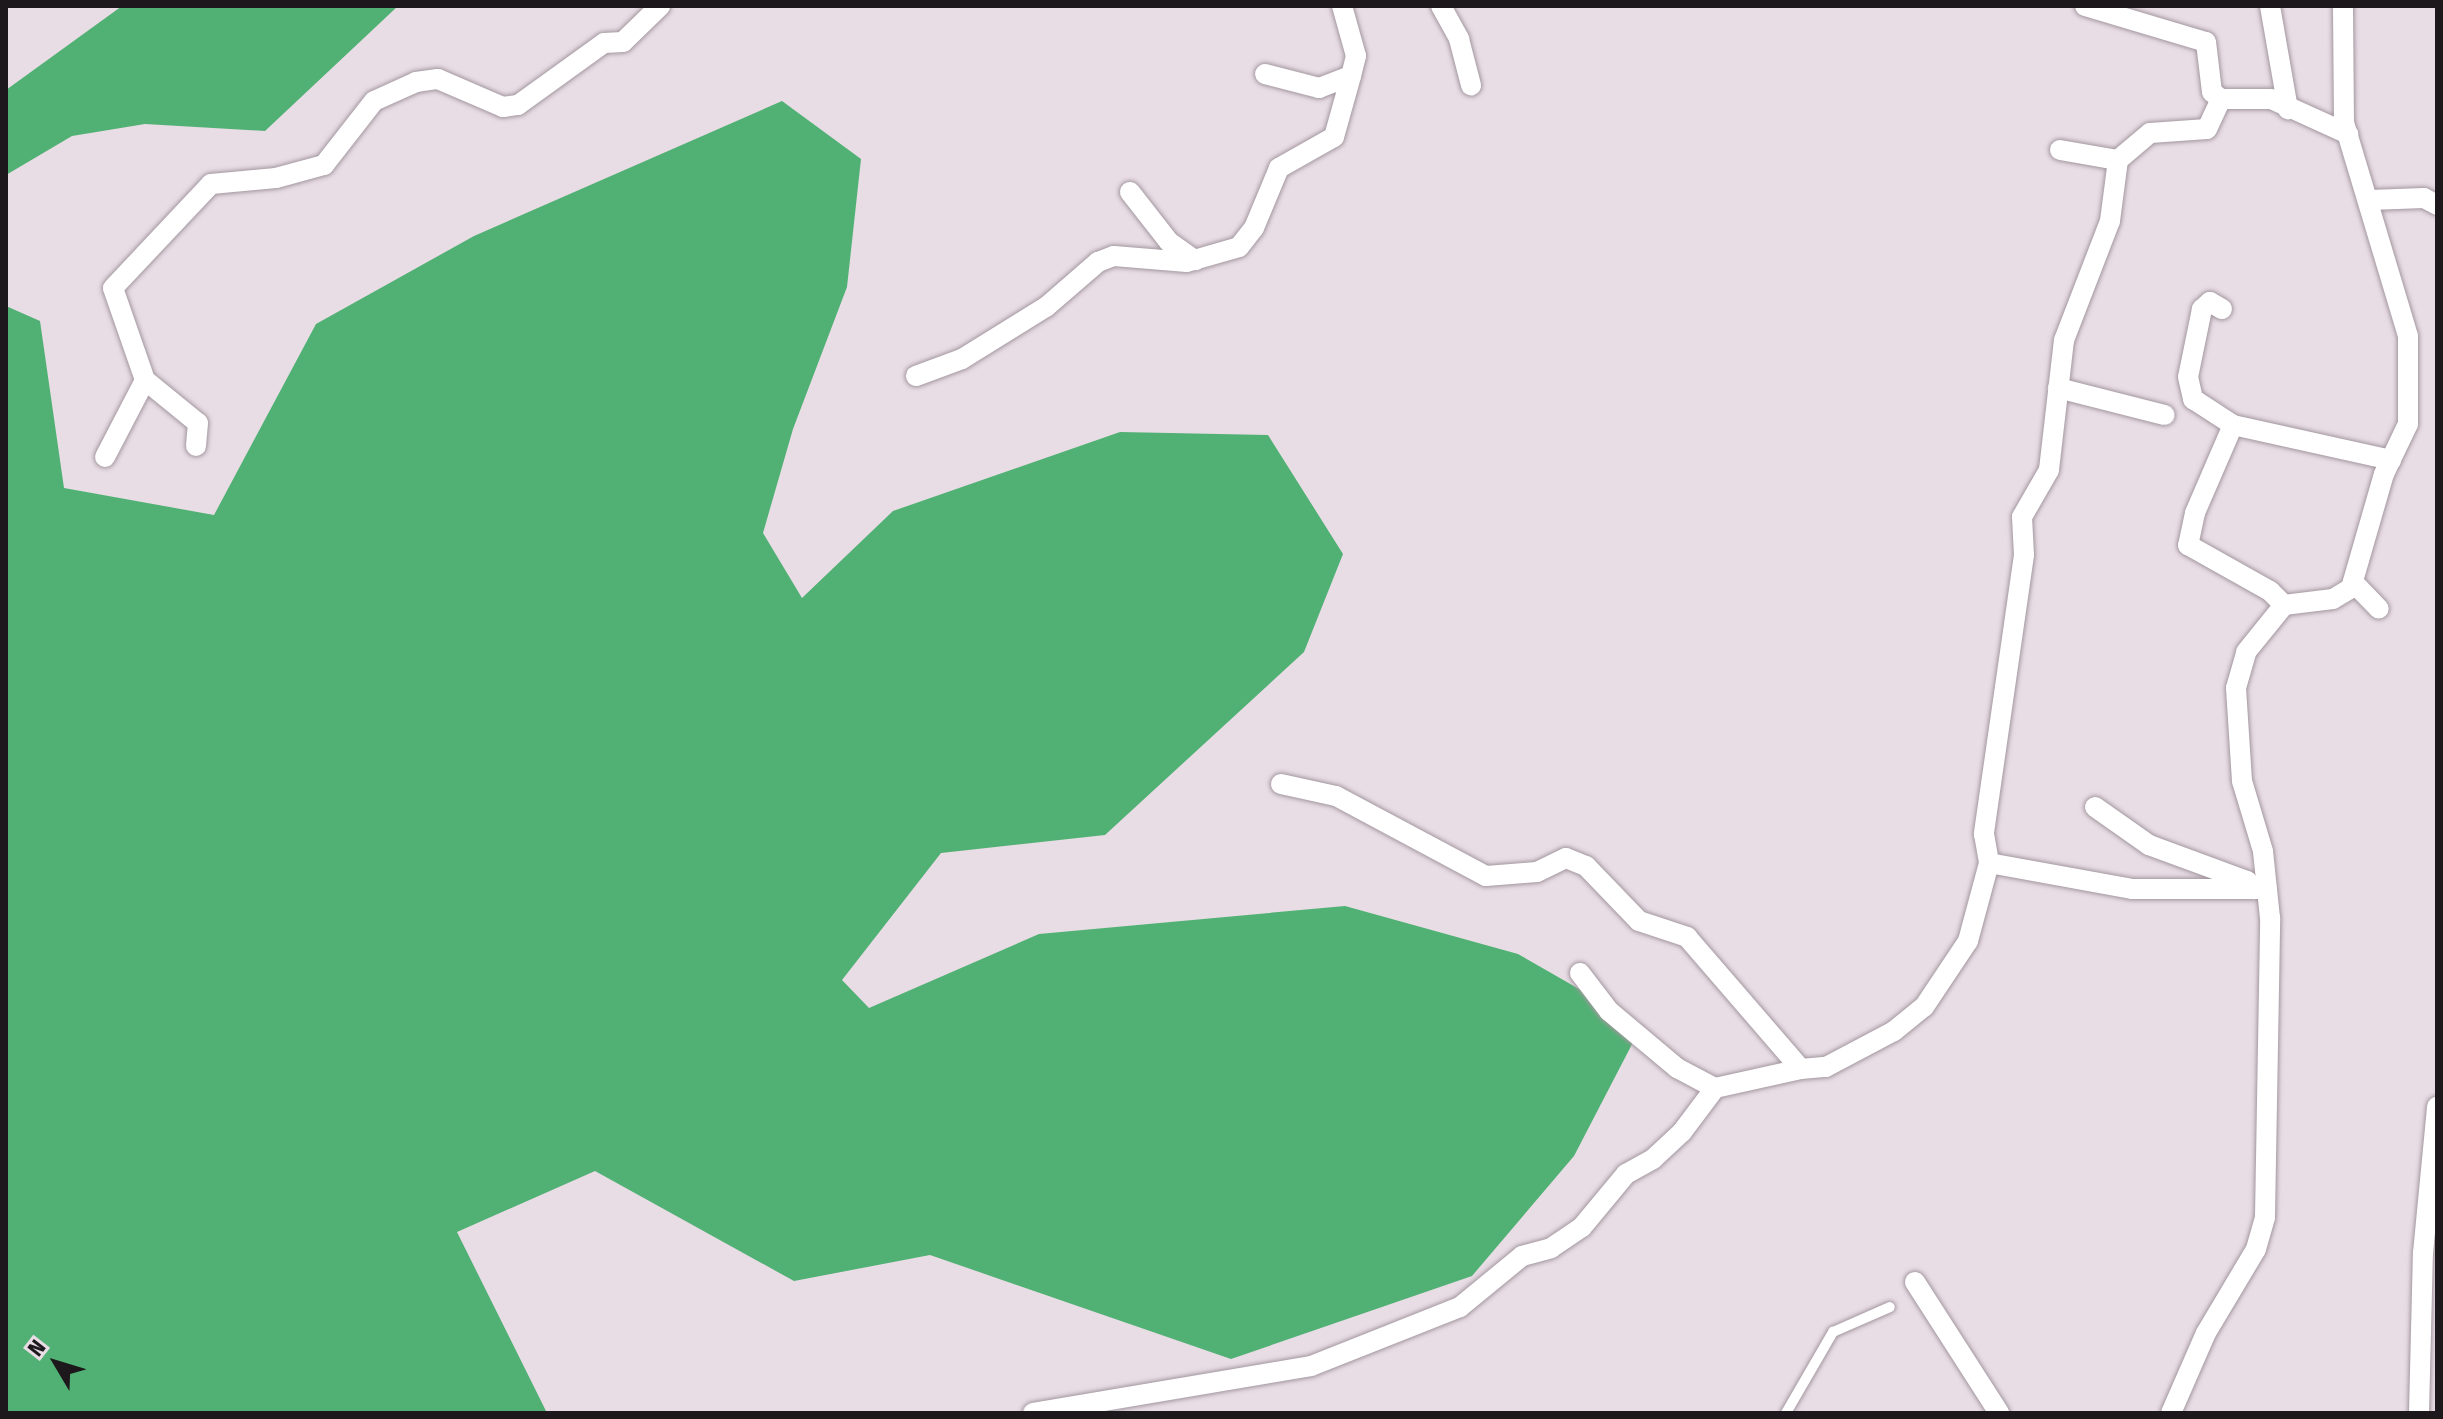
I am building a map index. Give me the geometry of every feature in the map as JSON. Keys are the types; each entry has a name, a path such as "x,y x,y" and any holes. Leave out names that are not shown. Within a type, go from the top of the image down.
{"street":[{"path":"196,446 198,423 145,380 113,288 211,184 276,178 324,165 374,101 416,82 438,79 503,107 518,105 604,43 623,42 660,6"},
{"path":"916,376 962,359 1046,307 1098,262 1114,256 1195,260 1239,247 1254,228 1279,168 1328,146 1356,56 1342,6"},
{"path":"1441,6 1459,39 1471,85"},
{"path":"2085,6 2206,42 2213,56 2212,92 2221,99 2271,99 2348,134"},
{"path":"2270,6 2288,109"},
{"path":"2233,425 2195,513 2188,545 2284,605 2333,599 2353,582 2391,460 2408,424 2408,336 2348,134 2343,6"},
{"path":"1265,74 1319,88 1351,76"},
{"path":"1580,973 1609,1011 1677,1068 1715,1088 1801,1069 1826,1067 1894,1031 1924,1007 1968,941 1989,863 1984,834 2024,555 2022,517 2049,470 2058,388 2072,312 2110,221 2118,160 2150,133 2207,129 2221,99"},
{"path":"2060,150 2118,160"},
{"path":"1130,192 1169,242 1195,260"},
{"path":"2370,200 2424,198 2437,205"},
{"path":"2222,309 2210,302 2202,309 2188,377 2193,399 2233,425 2391,460"},
{"path":"105,457 145,380"},
{"path":"2058,388 2165,415"},
{"path":"2353,582 2379,609"},
{"path":"2171,1413 2206,1333 2256,1249 2265,1217 2260,889 2242,781 2236,688 2246,652 2284,605"},
{"path":"1281,784 1336,796 1486,876 1537,872 1566,858 1586,866 1639,921 1687,937 1801,1069"},
{"path":"2095,807 2149,845 2247,881 2260,889"},
{"path":"1989,863 2132,889 2260,889"},
{"path":"1033,1413 1311,1366 1460,1307 1522,1256 1551,1248 1582,1227 1626,1174 1653,1159 1682,1132 1715,1088"},
{"path":"2419,1413 2422,1269 2437,1107"},
{"path":"1915,1282 1999,1413"}],"lane":[{"path":"1786,1413 1833,1332 1890,1307"}],"green space":[{"path":"122,6 398,6 265,131 145,124 72,136 6,175 6,90"},
{"path":"782,101 861,159 847,287 793,429 763,533 802,598 893,511 1120,432 1268,435 1343,554 1304,652 1105,835 941,853 842,980 869,1008 1039,934 1345,906 1518,954 1642,1025 1574,1156 1472,1276 1231,1359 930,1255 794,1281 595,1171 457,1232 547,1413 6,1413 6,306 40,321 64,488 214,515 316,324 474,236"}]}
